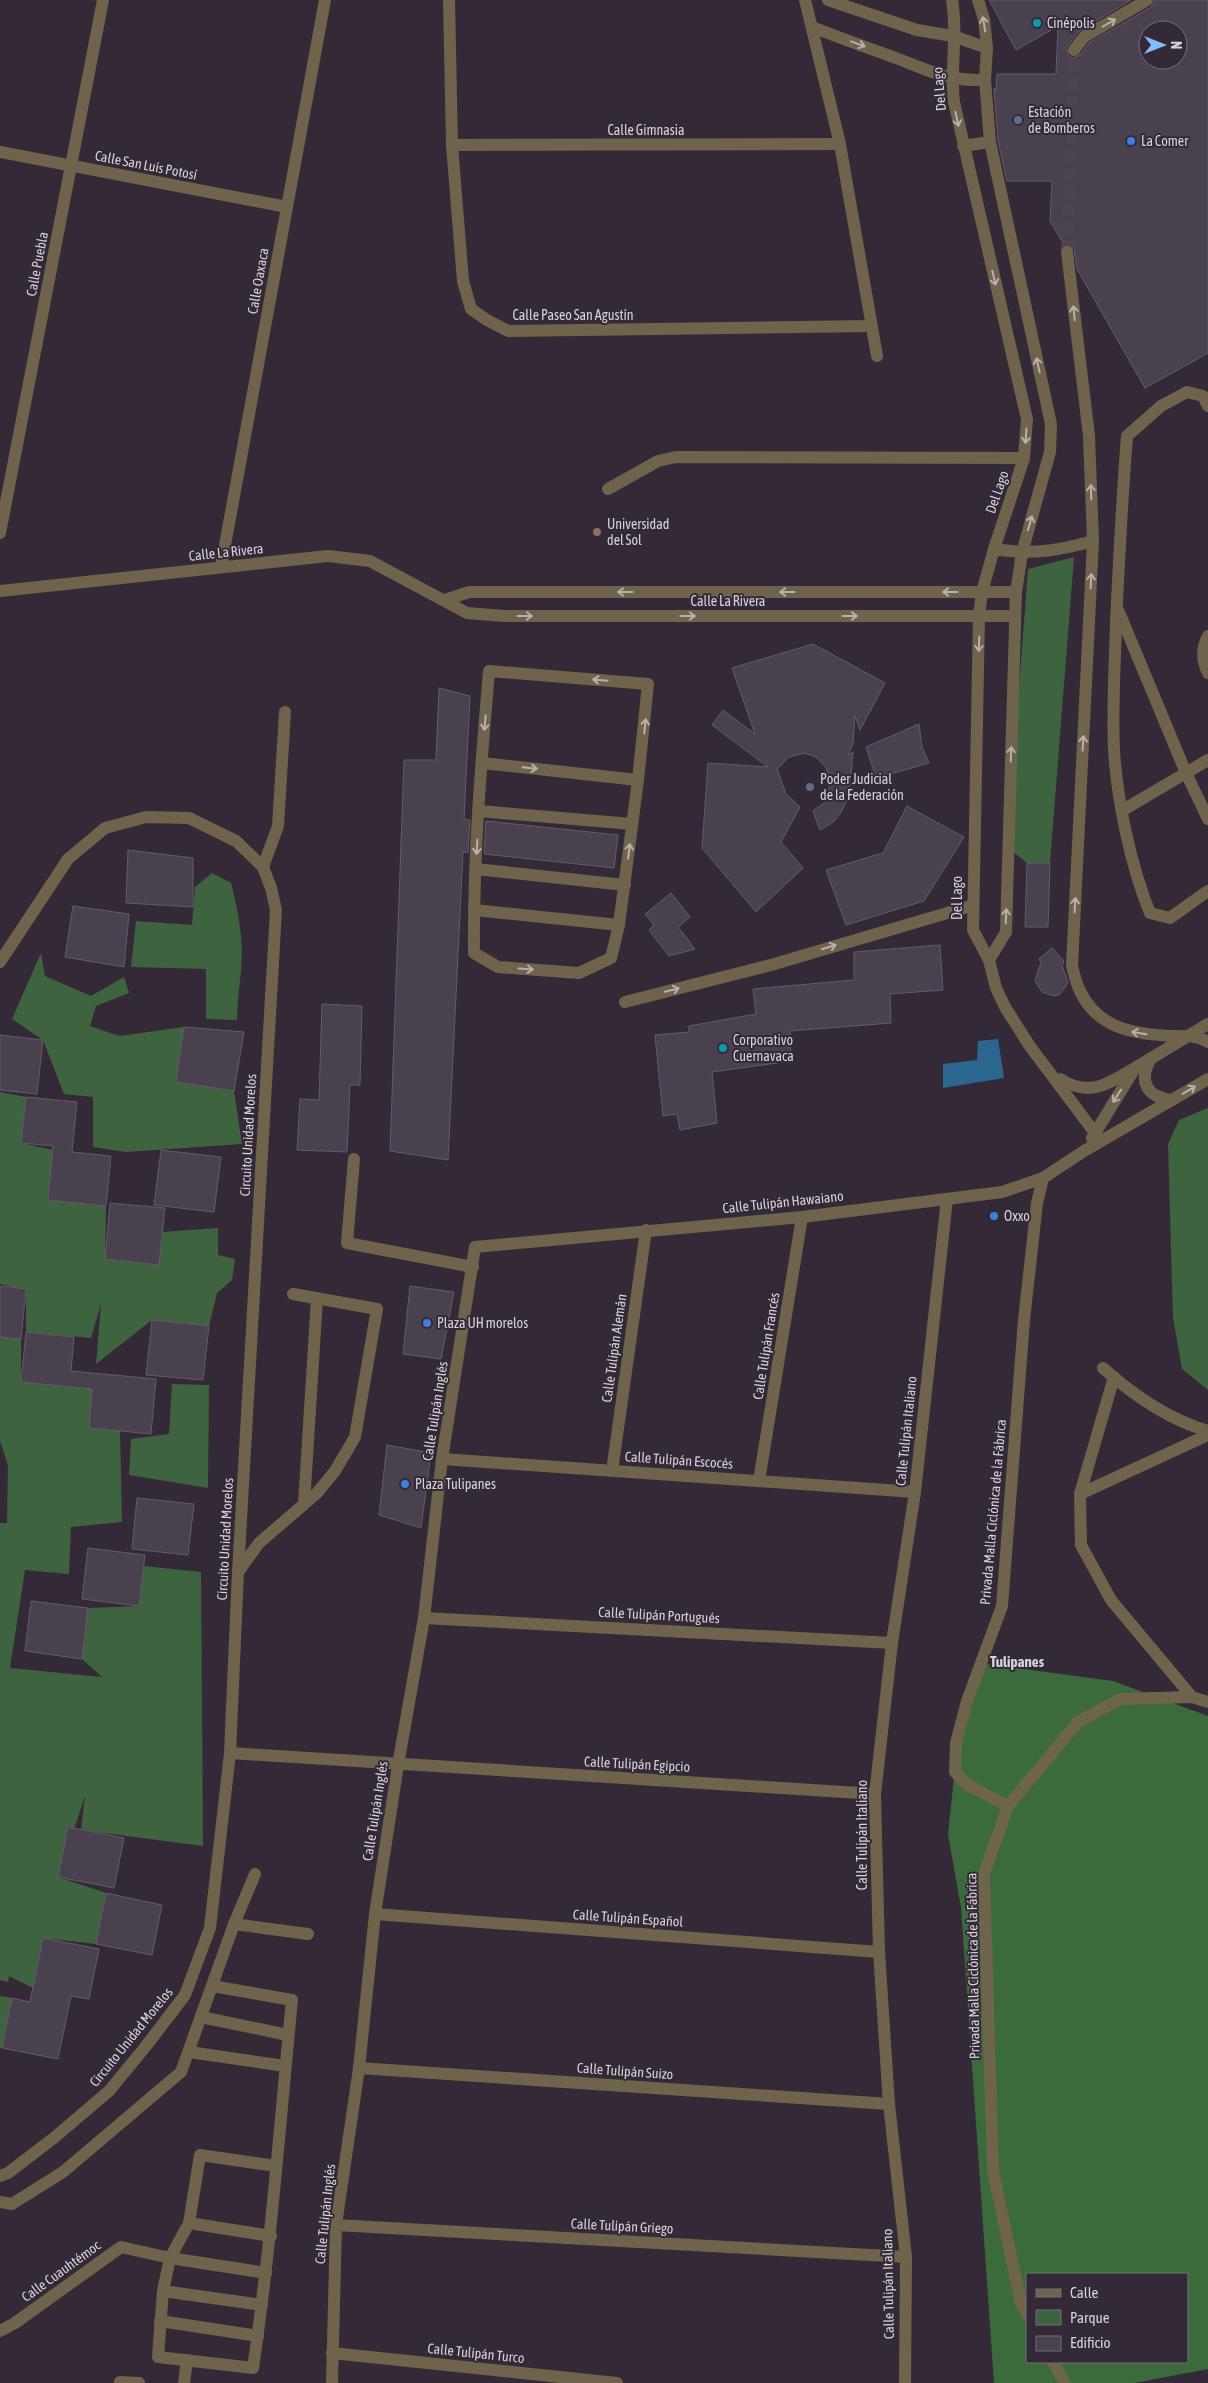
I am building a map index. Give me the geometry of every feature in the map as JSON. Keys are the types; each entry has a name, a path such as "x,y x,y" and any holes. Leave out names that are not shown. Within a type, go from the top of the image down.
{"street":[{"name":"Calle Puebla","path":"0,533 102,0"},
{"name":"Calle Oaxaca","path":"221,568 325,0"},
{"name":"Calle Paseo San Agustín","path":"449,0 452,146 463,281 471,309 508,331 872,326"},
{"path":"805,0 840,144 876,356"},
{"path":"828,0 917,30 953,36 987,48"},
{"name":"Del Lago","path":"952,0 951,78 963,146 1027,419 1024,458 994,549 982,592 979,616 972,930 989,960 996,988 1005,1007 1030,1045 1098,1136"},
{"path":"978,0 984,19 987,48 985,80 990,142 1051,424 1050,452 1022,553 1016,592 1006,932 989,960"},
{"path":"1074,50 1084,37 1147,0"},
{"path":"812,27 904,61 927,72 951,78 985,80"},
{"path":"963,146 990,142"},
{"name":"Calle Gimnasia","path":"452,146 840,144"},
{"name":"Calle San Luis Potosí","path":"0,152 287,207"},
{"path":"1067,252 1089,436 1093,541 1072,966 1080,992 1099,1016 1123,1031 1150,1035 1200,1037 1208,1042"},
{"path":"1208,406 1203,396 1187,392 1161,406 1127,436 1119,530 1114,735 1123,810 1141,892 1150,913 1170,918 1208,891"},
{"path":"608,489 658,461 676,457 1024,458"},
{"path":"994,549 1022,553 1059,551 1093,541"},
{"name":"Calle La Rivera","path":"0,591 328,556 370,561 467,613 504,616 1015,616"},
{"name":"Calle La Rivera","path":"445,600 469,592 1016,592"},
{"path":"504,593 504,616"},
{"path":"1117,608 1186,773 1208,819"},
{"path":"1208,636 1202,646 1204,664 1208,673"},
{"path":"489,671 648,684 638,780 619,925 611,958 579,973 498,968 474,953 474,910 479,811 489,671"},
{"path":"263,867 278,826 285,712"},
{"path":"1123,810 1208,760"},
{"path":"482,763 638,780"},
{"path":"479,811 632,824"},
{"name":"Circuito Unidad Morelos","path":"0,962 68,859 105,828 146,817 189,818 236,841 263,867 271,888 276,910 238,1572 230,1753 210,1928 185,1995 109,2091 8,2174 0,2176"},
{"path":"476,869 625,885"},
{"path":"625,1002 771,965 972,906"},
{"path":"474,910 619,925"},
{"name":"Calle Tulipán Hawaiano","path":"476,1247 802,1216 1002,1192 1043,1178 1084,1151 1098,1136 1135,1068 1208,1024"},
{"path":"1151,1058 1145,1069 1144,1081 1150,1092 1160,1099 1172,1100"},
{"name":"Del Lago","path":"1053,1074 1072,1086 1092,1089 1112,1081 1135,1068"},
{"name":"Calle Tulipán Hawaiano","path":"1098,1136 1172,1100 1208,1079"},
{"path":"354,1159 347,1243 473,1267"},
{"name":"Privada Malla Ciclónica de la Fábrica","path":"1026,2312 1021,2302 992,2171 984,1874 1008,1806 966,1784 955,1772 956,1743 967,1701 1002,1606 1024,1320 1037,1203 1043,1178"},
{"name":"Calle Tulipán Italiano","path":"905,2383 906,2257 889,2104 879,1952 874,1794 892,1643 914,1492 947,1200"},
{"name":"Calle Tulipán Francés","path":"759,1481 802,1216"},
{"name":"Calle Tulipán Alemán","path":"612,1471 646,1230"},
{"name":"Calle Tulipán Inglés","path":"332,2383 336,2225 358,2068 375,1914 398,1765 424,1618 442,1458 476,1247"},
{"path":"238,1572 259,1543 318,1493 336,1471 356,1437 377,1310 293,1294"},
{"path":"304,1504 317,1298"},
{"path":"1103,1368 1182,1421 1208,1431"},
{"path":"1114,1377 1080,1494 1081,1545 1111,1600 1192,1697"},
{"path":"1080,1494 1208,1435"},
{"name":"Calle Tulipán Escocés","path":"442,1458 914,1492"},
{"name":"Calle Tulipán Portugués","path":"424,1618 892,1643"},
{"path":"1008,1806 1078,1722 1120,1698 1192,1697 1208,1702"},
{"path":"230,1753 398,1765"},
{"name":"Calle Tulipán Egipcio","path":"398,1765 874,1794"},
{"path":"0,2202 12,2204 63,2172 180,2072 189,2052 234,1924 255,1874"},
{"name":"Calle Tulipán Español","path":"375,1914 879,1952"},
{"path":"234,1924 308,1934"},
{"path":"212,1986 292,2000 271,2236 258,2336 253,2368 158,2357 163,2291 170,2258 189,2223 200,2155 276,2166"},
{"path":"201,2017 288,2035"},
{"path":"189,2052 285,2066"},
{"name":"Calle Tulipán Suizo","path":"358,2068 889,2104"},
{"path":"189,2223 271,2236"},
{"name":"Calle Tulipán Griego","path":"336,2225 906,2257"},
{"name":"Calle Cuauhtémoc","path":"0,2331 121,2247 170,2258 266,2273"},
{"path":"163,2291 262,2305"},
{"path":"160,2321 258,2336"},
{"name":"Calle Tulipán Turco","path":"332,2353 618,2383"},
{"path":"184,2383 187,2360"},
{"path":"1054,2363 1064,2383"},
{"path":"120,2382 139,2383"}],"green space":[{"path":"1074,557 1050,863 1027,863 1007,847 1028,569"},
{"path":"212,873 231,883 238,914 242,958 237,1020 206,1019 206,969 131,967 136,921 192,925 195,887"},
{"path":"41,953 45,976 91,996 124,977 129,993 96,1006 90,1026 119,1036 184,1027 176,1082 234,1091 242,1144 126,1152 93,1147 93,1097 64,1094 43,1040 12,1019"},
{"path":"0,1092 26,1097 21,1143 53,1150 48,1200 106,1206 105,1259 148,1264 163,1232 218,1228 218,1255 235,1259 232,1280 217,1293 209,1326 152,1320 96,1364 101,1304 91,1338 26,1332 26,1290 0,1284"},
{"path":"1208,1108 1208,1390 1182,1369 1173,1318 1168,1144 1179,1120"},
{"path":"0,1337 21,1339 21,1382 69,1387 94,1373 89,1428 120,1431 122,1522 71,1527 69,1574 25,1570 10,1668 102,1677 82,1659 88,1608 139,1606 144,1566 201,1572 203,1846 81,1830 85,1796 58,1877 106,1893 96,1944 43,1938 33,1988 9,1976 8,1982 0,1980 0,1523 7,1523 8,1465 0,1441"},
{"path":"172,1384 209,1385 208,1488 129,1475 131,1439 169,1434"},
{"path":"985,1664 1113,1681 1208,1716 1208,2369 1134,2383 994,2383 961,1907 948,1835 957,1748"},
{"path":"0,1996 12,1998 2,2048 0,2048"}],"water":[{"path":"998,1039 1004,1078 943,1088 943,1064 977,1060 978,1041"}],"building":[{"name":"La Comer","path":"989,0 1131,0 1078,32 1066,48 1069,56 1073,58 1080,55 1089,43 1151,7 1155,0 1208,0 1208,353 1145,388 1077,269 1074,248 1070,244 1064,245 1050,221 1052,181 1007,181 998,141 994,88 996,89 997,74 1056,74 1058,26 1016,50"},
{"path":"813,644 885,683 860,730 855,716 853,744 848,755 853,752 849,796 840,814 832,823 820,830 813,811 824,803 829,790 830,777 825,766 816,757 804,753 789,757 777,769 786,794 800,807 781,842 803,868 756,912 702,848 708,763 768,767 712,725 723,710 755,734 732,668"},
{"path":"439,688 470,696 464,819 470,820 468,853 463,852 448,1160 390,1151 404,760 436,760"},
{"path":"919,724 922,747 929,763 876,778 866,747"},
{"path":"907,806 964,837 924,901 846,925 826,870 883,853"},
{"path":"486,821 618,835 614,868 484,854"},
{"path":"128,850 193,858 193,907 126,903"},
{"path":"1027,863 1050,863 1048,927 1025,927"},
{"path":"671,893 690,917 678,927 695,949 669,956 649,930 654,925 645,914"},
{"path":"73,906 129,914 124,967 65,957"},
{"name":"Corporativo Cuernavaca","path":"940,945 943,990 890,994 891,1023 790,1031 791,1061 712,1072 717,1123 680,1130 677,1114 663,1116 655,1035 689,1032 689,1026 756,1014 753,989 854,980 854,952"},
{"path":"1052,948 1064,961 1062,965 1068,983 1060,994 1054,996 1042,992 1035,981 1041,962 1039,959"},
{"path":"322,1004 362,1006 360,1085 350,1085 347,1152 297,1150 300,1099 319,1100"},
{"path":"184,1027 244,1032 234,1091 176,1082"},
{"path":"0,1035 43,1040 37,1094 0,1090"},
{"path":"26,1097 77,1102 72,1152 111,1156 106,1206 48,1200 53,1146 21,1143"},
{"path":"161,1150 221,1157 214,1212 154,1205"},
{"path":"110,1203 165,1208 159,1265 105,1259"},
{"path":"0,1286 26,1289 21,1339 0,1337"},
{"name":"Plaza UH morelos","path":"410,1286 454,1292 441,1359 403,1354"},
{"path":"152,1320 209,1326 203,1380 146,1375"},
{"path":"26,1332 74,1337 71,1371 156,1379 151,1434 89,1428 92,1389 21,1382"},
{"name":"Plaza Tulipanes","path":"387,1445 431,1453 421,1528 379,1515"},
{"path":"137,1498 194,1504 188,1555 132,1549"},
{"path":"88,1548 145,1555 139,1606 82,1599"},
{"path":"31,1601 88,1608 82,1659 25,1651"},
{"path":"68,1827 124,1838 114,1888 58,1877"},
{"path":"106,1893 162,1905 152,1955 96,1944"},
{"path":"43,1938 99,1949 89,1999 71,1996 58,2059 2,2048 12,1998 30,2002"}],"tunnel":[{"path":"1067,252 1074,50"}],"place":[{"name":"Cinépolis","path":"1037,23"},
{"name":"Estación de Bomberos","path":"1018,120"},
{"name":"La Comer","path":"1131,141"},
{"name":"Universidad del Sol","path":"597,532"},
{"name":"Poder Judicial de la Federación","path":"810,787"},
{"name":"Corporativo Cuernavaca","path":"723,1048"},
{"name":"Oxxo","path":"994,1216"},
{"name":"Plaza UH morelos","path":"427,1323"},
{"name":"Plaza Tulipanes","path":"405,1484"}],"district":[{"name":"Tulipanes","path":"1017,1662"}]}
